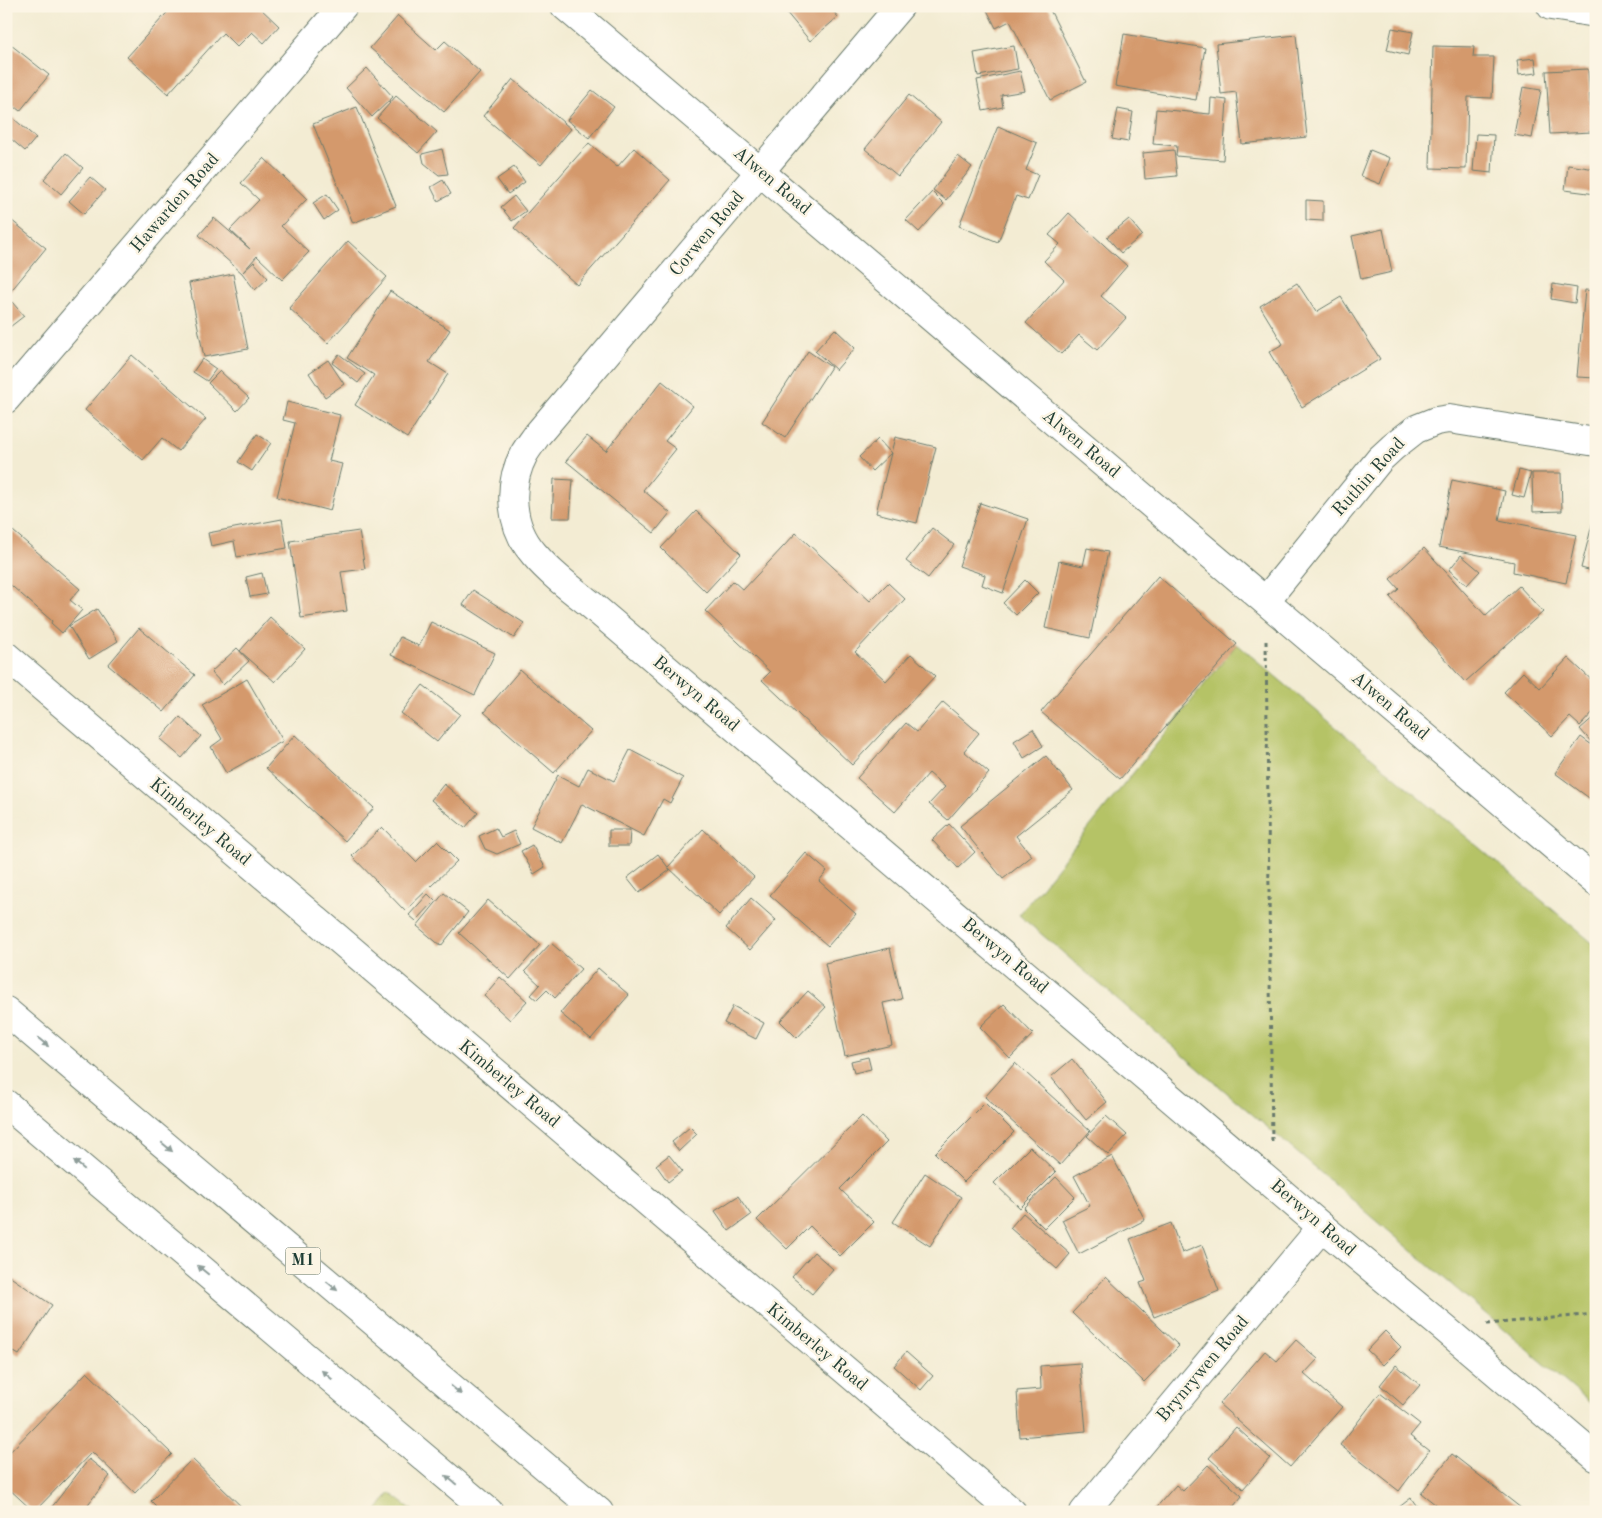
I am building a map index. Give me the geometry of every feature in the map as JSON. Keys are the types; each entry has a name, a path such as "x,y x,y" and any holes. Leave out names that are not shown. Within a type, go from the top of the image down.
{"main road":[{"name":"Hawarden Road","path":"6,399 343,6"},
{"name":"Alwen Road","path":"565,6 1596,882"},
{"name":"Corwen Road","path":"553,416 900,6"},
{"path":"1551,6 1596,13"},
{"name":"Berwyn Road","path":"553,416 525,453 514,480 513,501 516,521 520,533 534,554 588,603 1322,1227 1596,1457"},
{"name":"Ruthin Road","path":"1266,600 1380,460 1416,429 1436,421 1449,419 1596,442"},
{"name":"Kimberley Road","path":"6,656 1012,1512"},
{"name":"M1","path":"6,1011 599,1512"},
{"path":"6,1104 488,1512"},
{"name":"Brynrywen Road","path":"1084,1512 1322,1227"}],"path":[{"path":"1266,600 1273,1184"},
{"path":"1444,1328 1596,1314"}],"green space":[{"path":"1237,644 1596,946 1596,1408 1019,915"},
{"path":"390,1493 415,1512 376,1512"}],"building":[{"path":"173,6 258,6 279,26 264,43 252,32 237,47 223,33 168,94 127,57"},
{"path":"781,6 829,6 838,17 810,41"},
{"path":"985,6 1048,6 1086,82 1050,100 1010,21 996,28"},
{"path":"398,16 436,50 445,41 480,72 444,112 370,48"},
{"path":"1392,28 1413,32 1408,55 1387,50"},
{"path":"1124,34 1205,48 1196,100 1115,86"},
{"path":"1296,35 1307,137 1242,144 1236,92 1221,94 1216,44"},
{"path":"6,41 49,75 20,111 6,100"},
{"path":"1014,46 1018,69 978,76 974,53"},
{"path":"1433,46 1474,47 1473,57 1494,57 1492,98 1468,97 1466,169 1430,168"},
{"path":"1535,58 1537,73 1519,75 1517,60"},
{"path":"367,68 393,97 372,117 346,88"},
{"path":"1588,69 1592,132 1550,134 1546,71"},
{"path":"1020,71 1025,91 1001,95 1003,107 983,111 977,80"},
{"path":"513,79 571,129 541,165 483,116"},
{"path":"1523,87 1541,90 1532,138 1514,135"},
{"path":"592,90 614,107 589,138 567,120"},
{"path":"909,95 941,122 898,176 865,149"},
{"path":"396,96 437,132 418,153 377,118"},
{"path":"1211,98 1227,100 1223,160 1176,156 1177,146 1153,144 1156,109 1210,114"},
{"path":"357,107 396,206 353,223 313,124"},
{"path":"1118,109 1133,112 1128,142 1112,139"},
{"path":"6,112 36,138 25,151 11,139 6,144"},
{"path":"998,126 1037,143 1026,170 1038,175 1028,200 1016,196 998,242 959,226"},
{"path":"1476,134 1494,135 1492,173 1473,171"},
{"path":"589,143 617,167 634,148 670,180 577,285 514,228"},
{"path":"442,149 448,174 439,175 424,163 422,154"},
{"path":"1174,150 1177,176 1145,179 1143,153"},
{"path":"1370,150 1390,158 1380,184 1360,176"},
{"path":"66,153 83,168 61,194 44,179"},
{"path":"958,156 972,167 946,200 933,190"},
{"path":"264,158 307,199 281,226 309,252 282,280 257,256 243,272 254,262 268,278 255,290 242,273 199,235 214,218 250,249 230,230 259,200 241,183"},
{"path":"1568,165 1596,169 1596,194 1565,190"},
{"path":"514,167 525,182 508,194 497,179"},
{"path":"90,177 105,190 84,214 69,201"},
{"path":"443,180 451,194 438,201 431,187"},
{"path":"932,192 944,204 919,232 906,220"},
{"path":"327,194 338,210 324,220 313,203"},
{"path":"514,196 526,211 512,221 501,207"},
{"path":"1306,200 1323,201 1323,221 1306,220"},
{"path":"1069,213 1127,266 1101,296 1126,318 1097,350 1079,335 1061,354 1026,323 1064,280 1044,261 1060,244 1049,235"},
{"path":"1129,219 1142,235 1121,253 1107,237"},
{"path":"11,220 46,248 6,297 6,225"},
{"path":"1383,229 1392,272 1361,279 1352,236"},
{"path":"348,241 387,277 328,343 289,308"},
{"path":"233,274 248,349 204,357 189,283"},
{"path":"1297,283 1316,312 1341,297 1380,359 1302,407 1269,352 1283,344 1260,306"},
{"path":"1553,284 1577,288 1575,303 1551,299"},
{"path":"1585,290 1596,291 1596,378 1577,377"},
{"path":"390,291 450,330 429,362 448,374 407,438 355,405 374,375 347,358"},
{"path":"12,302 24,316 6,330 6,306"},
{"path":"835,329 855,348 836,370 815,351"},
{"path":"808,351 831,367 785,438 762,422"},
{"path":"339,354 365,374 358,383 332,363"},
{"path":"132,355 206,419 178,451 162,438 143,460 85,410"},
{"path":"202,359 216,369 207,381 193,372"},
{"path":"328,360 344,384 325,397 309,373"},
{"path":"220,371 249,398 237,411 208,383"},
{"path":"662,381 693,406 665,441 676,449 643,490 670,513 654,533 566,461 587,436 606,451"},
{"path":"287,402 340,415 329,461 342,464 330,511 277,497 295,423 283,420"},
{"path":"257,434 271,443 252,471 238,462"},
{"path":"895,437 936,447 917,523 876,513"},
{"path":"878,439 891,453 872,471 859,457"},
{"path":"1519,470 1531,473 1524,498 1512,495"},
{"path":"1532,473 1561,473 1562,511 1533,512"},
{"path":"554,479 573,480 570,518 552,518"},
{"path":"1452,480 1505,491 1499,520 1576,535 1566,583 1513,572 1514,562 1439,547"},
{"path":"980,503 1028,519 1003,593 982,585 985,575 959,566"},
{"path":"696,511 741,554 706,592 661,548"},
{"path":"1594,517 1596,517 1596,572 1581,568"},
{"path":"282,519 287,548 237,557 234,541 211,546 208,533"},
{"path":"932,528 954,545 928,578 906,561"},
{"path":"13,531 80,589 70,600 82,610 62,633 51,623 52,621 6,581 6,539"},
{"path":"359,531 365,569 341,572 347,611 301,618 290,541"},
{"path":"796,533 870,601 888,583 905,599 855,652 886,681 911,654 935,676 852,765 762,680 770,672 705,611 733,581 743,590"},
{"path":"1087,548 1108,552 1090,638 1045,628 1059,561 1083,566"},
{"path":"1424,548 1486,616 1519,586 1543,612 1465,682 1390,597 1399,589 1390,579"},
{"path":"1461,555 1480,571 1467,585 1449,570"},
{"path":"262,573 267,594 250,597 246,577"},
{"path":"1158,576 1237,644 1120,779 1041,712"},
{"path":"1025,580 1038,593 1016,615 1003,603"},
{"path":"473,590 524,623 514,638 463,605"},
{"path":"97,609 118,641 89,659 69,626"},
{"path":"270,617 305,649 275,682 240,651"},
{"path":"431,622 495,653 475,695 391,655 400,637 419,646"},
{"path":"139,628 195,675 164,712 108,665"},
{"path":"237,648 249,661 223,685 211,672"},
{"path":"1568,658 1596,684 1596,709 1580,726 1570,717 1552,736 1504,692 1523,672 1540,688"},
{"path":"520,670 591,731 554,773 484,712"},
{"path":"247,679 283,741 226,773 211,747 222,739 202,705"},
{"path":"423,685 460,714 437,742 401,713"},
{"path":"943,702 979,733 964,751 989,773 948,820 929,804 945,787 929,773 895,812 857,778 906,723 917,732"},
{"path":"1596,715 1596,742 1593,744 1580,729"},
{"path":"180,717 201,736 182,758 160,739"},
{"path":"1033,729 1043,746 1024,758 1014,741"},
{"path":"295,735 374,808 345,841 266,768"},
{"path":"1581,737 1596,748 1596,803 1555,773"},
{"path":"630,750 683,778 670,803 663,799 644,836 582,804 562,843 531,827 558,775 579,786 588,768 614,781"},
{"path":"1046,756 1073,790 1016,836 1032,856 1003,879 960,826"},
{"path":"444,784 478,813 465,828 431,800"},
{"path":"949,824 975,852 958,868 932,840"},
{"path":"382,827 416,862 437,841 457,861 405,911 352,856"},
{"path":"496,828 501,837 514,831 520,844 497,854 485,849 479,836"},
{"path":"703,829 754,877 719,915 668,867"},
{"path":"609,830 630,830 629,846 609,846"},
{"path":"532,845 545,867 534,874 521,851"},
{"path":"806,853 827,871 819,881 856,914 828,946 770,895"},
{"path":"658,854 670,870 639,893 627,878"},
{"path":"444,893 468,912 441,946 417,926"},
{"path":"428,894 435,901 416,921 409,915"},
{"path":"751,898 776,920 750,950 726,928"},
{"path":"488,900 540,945 510,979 459,933"},
{"path":"551,943 581,969 555,998 547,990 537,1000 531,995 540,985 525,971"},
{"path":"890,948 902,999 883,1003 892,1045 845,1056 825,963"},
{"path":"598,968 629,995 591,1039 560,1013"},
{"path":"500,977 527,1001 510,1020 484,996"},
{"path":"808,991 826,1007 797,1038 780,1021"},
{"path":"1004,1004 1033,1034 1010,1058 980,1027"},
{"path":"733,1006 764,1023 756,1039 724,1023"},
{"path":"868,1057 871,1069 854,1073 851,1061"},
{"path":"1072,1059 1107,1102 1086,1120 1051,1077"},
{"path":"1015,1063 1090,1131 1060,1165 985,1097"},
{"path":"985,1103 1014,1132 964,1182 935,1153"},
{"path":"862,1116 887,1142 840,1189 874,1222 840,1256 810,1226 787,1249 757,1220"},
{"path":"1106,1116 1127,1135 1108,1155 1087,1136"},
{"path":"690,1127 697,1134 679,1151 672,1142"},
{"path":"1030,1147 1056,1172 1020,1208 994,1183"},
{"path":"669,1155 682,1171 668,1182 656,1165"},
{"path":"1112,1156 1145,1220 1079,1254 1062,1220 1090,1206 1074,1176"},
{"path":"925,1173 961,1197 930,1246 893,1222"},
{"path":"1056,1177 1075,1197 1044,1228 1024,1208"},
{"path":"738,1196 751,1215 729,1231 715,1211"},
{"path":"1023,1213 1070,1254 1057,1269 1010,1228"},
{"path":"1171,1223 1182,1253 1202,1245 1219,1291 1154,1317 1140,1283 1146,1281 1130,1239"},
{"path":"814,1252 833,1269 812,1294 792,1277"},
{"path":"6,1274 52,1305 19,1355 6,1347"},
{"path":"1106,1277 1179,1346 1144,1382 1072,1313"},
{"path":"1385,1331 1401,1347 1383,1365 1367,1350"},
{"path":"1296,1340 1318,1359 1304,1374 1342,1407 1290,1467 1219,1404 1265,1351 1277,1361"},
{"path":"906,1352 933,1376 921,1390 894,1366"},
{"path":"1080,1363 1086,1431 1020,1437 1017,1391 1041,1389 1040,1366"},
{"path":"1396,1365 1420,1385 1403,1405 1380,1385"},
{"path":"87,1372 172,1454 135,1493 92,1452 34,1512 6,1486 6,1456"},
{"path":"1380,1393 1420,1424 1410,1436 1429,1451 1399,1491 1340,1445"},
{"path":"1236,1427 1270,1458 1243,1489 1209,1458"},
{"path":"1452,1454 1526,1512 1445,1512 1421,1493"},
{"path":"89,1459 110,1476 82,1512 48,1512"},
{"path":"192,1459 247,1512 162,1512 151,1501"},
{"path":"1208,1465 1242,1496 1229,1512 1153,1511 1176,1485 1183,1491"},
{"path":"1411,1498 1421,1512 1401,1512 1398,1508"}]}
